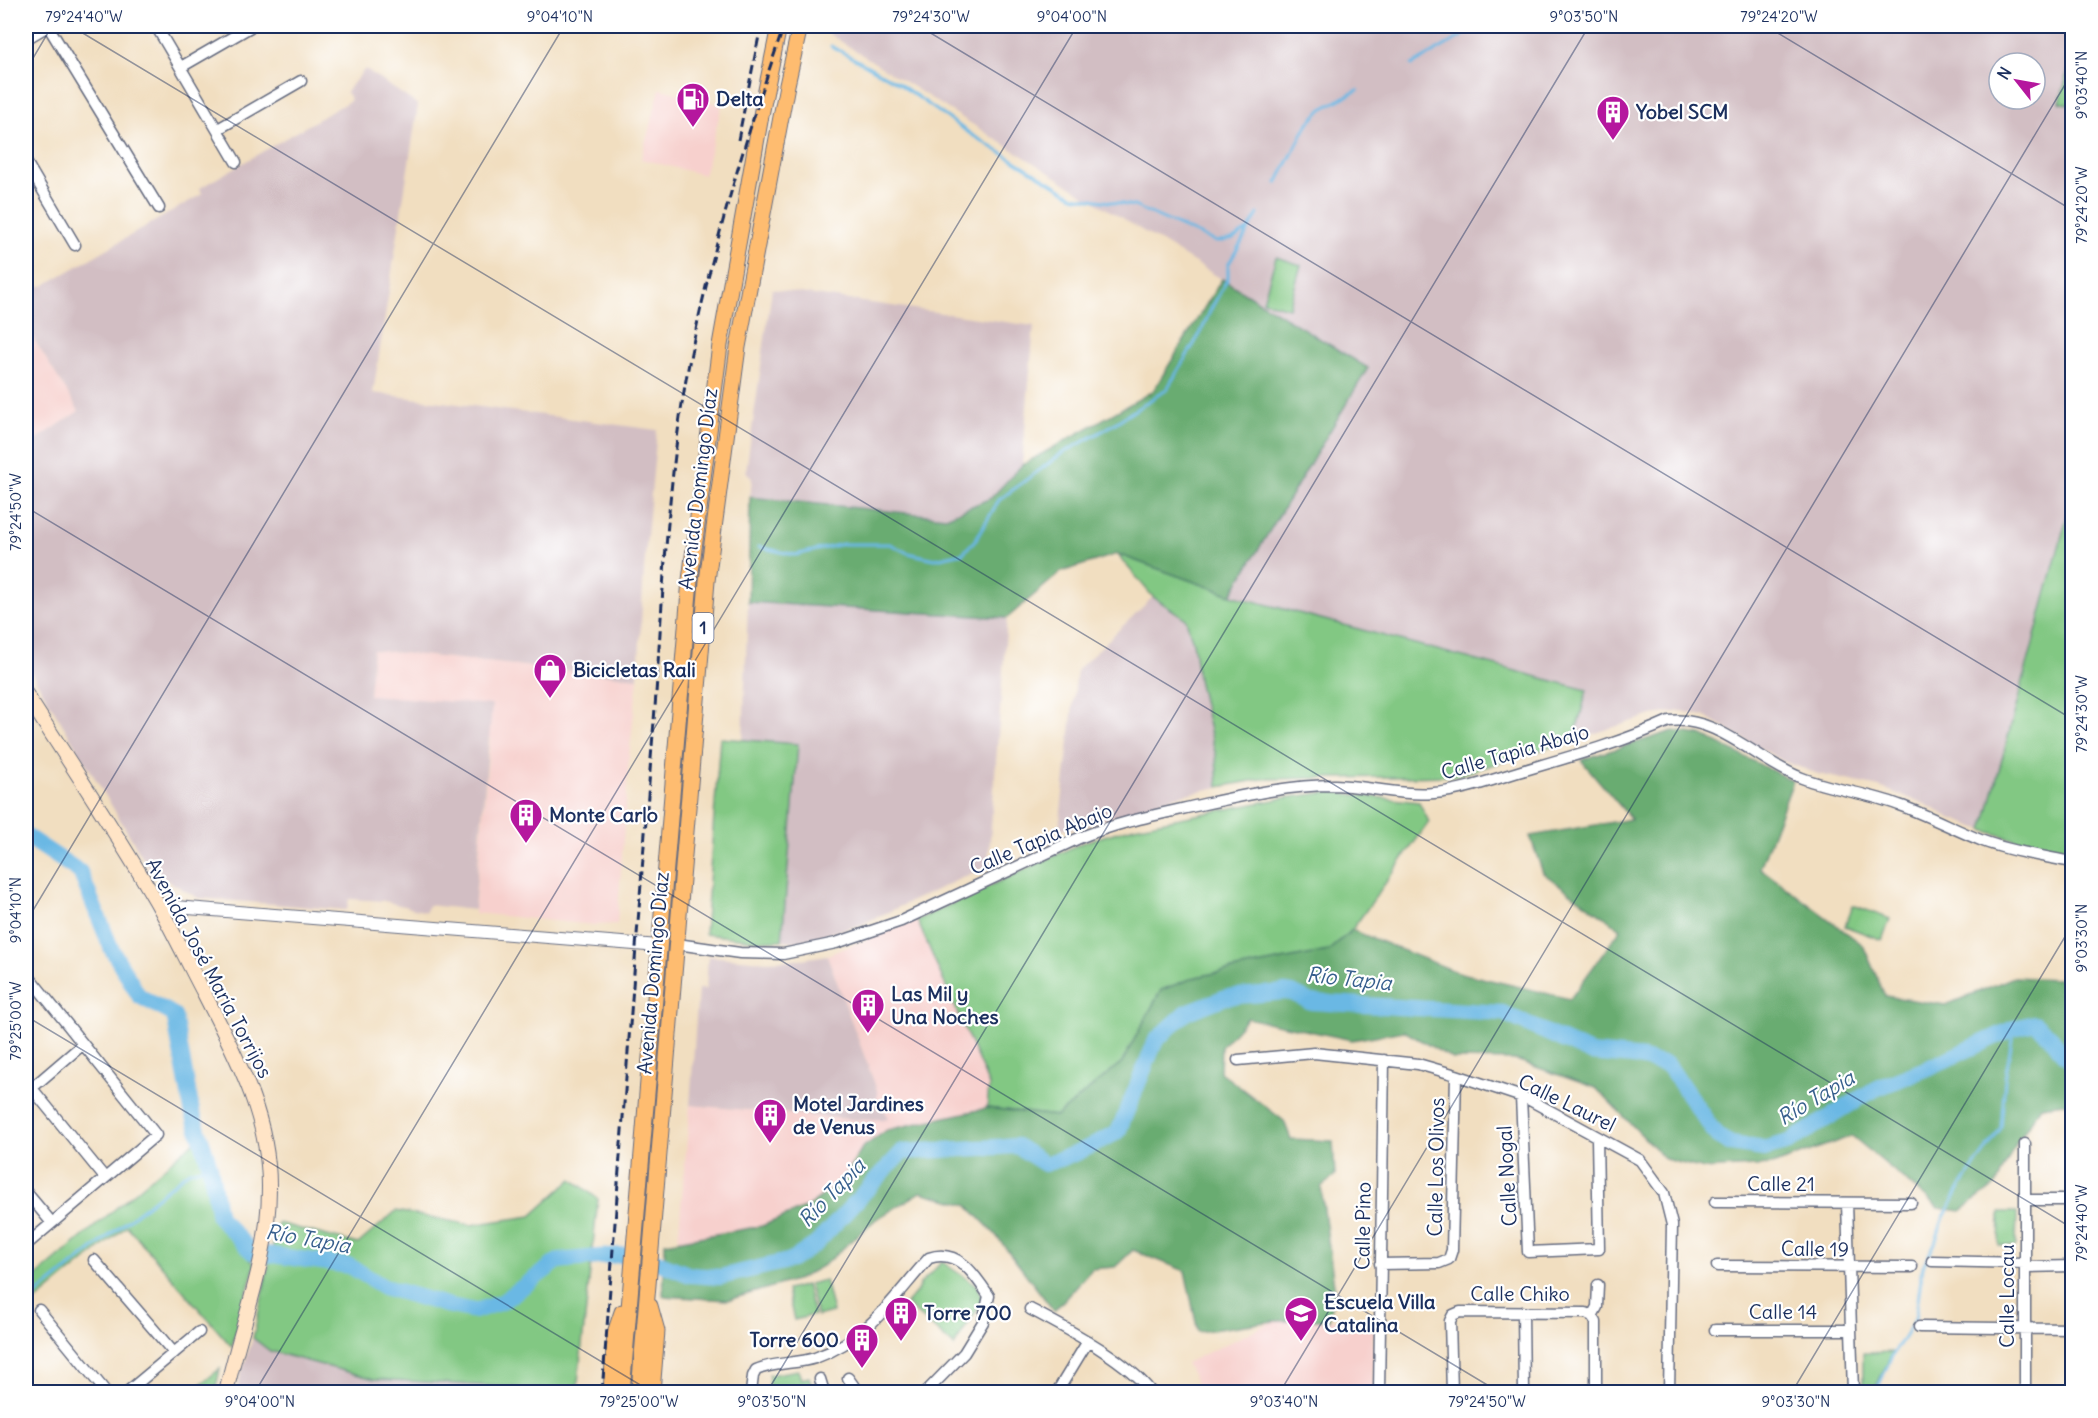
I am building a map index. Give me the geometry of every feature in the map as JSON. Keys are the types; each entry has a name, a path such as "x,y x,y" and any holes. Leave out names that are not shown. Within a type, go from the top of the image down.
{"main road":[{"name":"Avenida Domingo Díaz","path":"622,1392 690,580 715,387 750,178 779,26"},
{"name":"Avenida Domingo Díaz","path":"639,1392 707,581 743,317 800,26"},
{"name":"Avenida José María Torrijos","path":"26,694 162,912 253,1094 267,1159 269,1188 266,1231 258,1276 226,1392"},
{"path":"611,1392 615,1333 630,1289"},
{"path":"647,1291 657,1331 652,1392"}],"street":[{"path":"26,39 48,26 159,208"},
{"path":"156,26 236,162"},
{"path":"181,67 252,26"},
{"path":"218,129 301,81"},
{"path":"26,162 75,245"},
{"name":"Calle Tapia Abajo","path":"677,944 740,953 783,954 808,950 885,927 1077,839 1134,819 1249,794 1305,786 1335,785 1436,793 1555,761 1669,721 1683,720 1722,733 1779,769 1801,778 1898,804 1984,842 2073,862"},
{"path":"162,912 176,907 659,946"},
{"path":"26,973 156,1135 26,1245"},
{"path":"82,1045 28,1087 105,1178"},
{"name":"Calle Laurel","path":"1238,1060 1314,1053 1418,1064 1521,1097 1640,1160 1664,1193 1672,1225 1670,1392"},
{"name":"Calle Pino","path":"1379,1392 1384,1060"},
{"name":"Calle Los Olivos","path":"1380,1264 1439,1263 1449,1259 1452,1250 1456,1075"},
{"name":"Calle Nogal","path":"1521,1097 1528,1252 1599,1249 1597,1137"},
{"name":"Calle Locau","path":"2025,1144 2025,1392"},
{"path":"26,1192 52,1223"},
{"path":"2025,1200 2073,1200"},
{"name":"Calle 21","path":"1715,1202 1911,1203"},
{"path":"1847,1203 1852,1392"},
{"path":"751,1392 756,1370 812,1359 834,1350 857,1336 880,1316 929,1258 948,1255 970,1269 989,1296 982,1322 964,1353 926,1392"},
{"path":"94,1260 174,1353"},
{"path":"1932,1261 2073,1266"},
{"name":"Calle 19","path":"1718,1266 1912,1267"},
{"path":"1596,1392 1596,1322 1592,1316 1597,1307 1598,1285"},
{"path":"1030,1309 1088,1341 1143,1382 1151,1392"},
{"path":"39,1310 106,1392"},
{"name":"Calle Chiko","path":"1452,1392 1450,1321 1454,1315 1460,1312 1586,1312 1592,1316"},
{"path":"1523,1312 1524,1392"},
{"path":"1919,1327 2073,1329"},
{"name":"Calle 14","path":"1715,1330 1851,1330"},
{"path":"127,1392 199,1332"},
{"path":"1057,1392 1088,1341"},
{"path":"848,1378 858,1392"},
{"path":"820,1379 824,1392"}],"shaded area":[{"path":"832,26 2072,26 2072,57 2060,102 2072,106 2072,498 1983,830 1951,818 1925,804 1879,787 1818,774 1783,761 1707,717 1682,711 1652,715 1574,740 1587,690 1231,595 1367,368 1102,206 829,34"},
{"path":"365,69 418,105 373,393 657,430 644,569 638,678 373,650 369,695 492,705 474,910 428,905 426,912 384,901 349,899 347,910 198,898 151,871 26,664 26,447 79,411 26,327 26,294 202,194 200,188 351,100 346,92"},
{"path":"660,89 722,105 704,175 641,159"},
{"path":"772,289 1034,326 1022,465 991,498 946,517 750,497 752,479 746,471"},
{"path":"26,327 79,411 26,447"},
{"path":"1153,597 1186,618 1216,756 1218,787 1173,797 1080,828 1059,829 1077,670"},
{"path":"748,602 1007,618 988,866 860,925 796,942 782,940 798,745 743,740"},
{"path":"373,650 638,678 629,756 617,924 594,925 474,913 490,738 369,695"},
{"path":"917,920 989,1085 987,1108 887,1130 862,1148 843,1180 807,1207 762,1226 678,1241 690,1105 859,1120 884,1107 877,1101 877,1090 827,955"},
{"path":"827,955 877,1090 877,1101 884,1107 888,1119 859,1120 690,1105 698,989 706,989 708,956 763,961 795,960"},
{"name":"Escuela Villa Catalina","path":"1373,1319 1373,1392 1201,1392 1186,1363 1274,1321"},
{"path":"253,1338 270,1351 374,1379 577,1392 237,1392"}],"green space":[{"path":"2072,57 2072,106 2060,102"},
{"path":"1276,257 1301,265 1289,308 1263,301"},
{"path":"1222,279 1368,368 1231,595 1117,554 1061,572 1007,618 748,602 750,497 946,517 991,498 1022,465 1153,391"},
{"path":"2072,498 2072,855 1983,830"},
{"path":"1117,554 1231,595 1587,690 1574,740 1456,776 1262,779 1218,787 1216,756 1198,679 1194,647 1186,619 1153,597"},
{"path":"1673,731 1701,735 1793,781 1760,868 1863,945 1885,996 1946,1005 2014,977 2058,979 2072,984 2072,1102 2041,1106 2014,1147 1996,1185 1961,1211 1939,1208 1852,1136 1772,1165 1704,1169 1665,1159 1596,1088 1516,1060 1453,1059 1404,1031 1352,1040 1247,1018 1221,1047 1220,1072 1284,1121 1291,1139 1333,1141 1335,1176 1321,1187 1334,1285 1329,1320 1274,1321 1198,1332 1185,1271 1133,1250 1115,1267 1092,1269 1054,1311 995,1234 967,1205 921,1192 875,1220 824,1265 799,1279 728,1300 663,1296 665,1243 762,1226 807,1207 843,1180 862,1148 887,1130 987,1108 1057,1116 1122,1062 1161,990 1196,977 1328,951 1352,930 1457,972 1570,999 1621,929 1543,873 1530,836 1631,819 1581,760"},
{"path":"720,738 798,744 782,940 762,941 705,934"},
{"path":"1330,792 1419,802 1429,822 1352,930 1328,951 1196,977 1161,990 1122,1062 1057,1116 987,1108 989,1085 917,920 1084,842 1134,827 1284,798"},
{"path":"1853,905 1890,919 1882,940 1845,926"},
{"path":"197,1139 221,1225 255,1265 232,1347 127,1226 26,1309 26,1285"},
{"path":"572,1179 598,1199 577,1391 374,1379 270,1351 253,1338 278,1223 358,1244 396,1211 471,1225 531,1216"},
{"path":"2000,1212 2017,1212 2016,1246 1999,1246"},
{"path":"942,1262 976,1285 984,1302 954,1346 906,1304 920,1284"},
{"path":"825,1280 833,1312 817,1316 809,1284"},
{"path":"806,1285 814,1315 794,1320 787,1290"},
{"path":"1893,1352 1873,1392 1863,1392 1863,1353"},
{"path":"220,1369 215,1392 191,1392"},
{"path":"798,1370 801,1379 809,1377 814,1392 768,1392 769,1375"}],"waterway":[{"path":"1412,65 1479,26"},
{"path":"831,46 895,81 972,135 1073,196 1134,206 1216,242 1233,239 1249,229 1258,214"},
{"path":"1277,183 1307,125 1322,109 1358,90"},
{"path":"759,547 795,555 843,544 890,544 908,553 935,559 963,553 976,539 999,500 1061,454 1106,429 1167,389 1200,334 1228,278 1228,265 1249,229"},
{"name":"Río Tapia","path":"26,836 80,872 112,950 139,996 174,1015 192,1111 210,1166 219,1217 252,1252 350,1266 384,1287 475,1311 502,1302 558,1261 640,1255 690,1275 720,1277 792,1260 816,1244 902,1152 1017,1146 1045,1164 1077,1153 1118,1132 1156,1040 1187,1012 1226,997 1285,992 1311,1002 1503,1013 1591,1053 1634,1057 1668,1065 1717,1136 1731,1144 1764,1149 1789,1142 1875,1089 1928,1068 2014,1028 2035,1023 2050,1036 2063,1054 2072,1060"},
{"path":"1876,1392 1891,1358 1915,1319 1923,1266 1935,1243 1944,1217 1961,1186 2001,1128 2005,1079 2014,1028"},
{"path":"26,1303 189,1171 210,1166"}],"railway":[{"path":"738,140 761,26"},
{"path":"602,1392 666,543 676,447 691,353 710,270 744,147 784,26"}],"place":[{"name":"Delta","path":"693,128"},
{"name":"Yobel SCM","path":"1613,141"},
{"name":"Bicicletas Rali","path":"550,699"},
{"name":"Monte Carlo","path":"526,844"},
{"name":"Las Mil y Una Noches","path":"868,1034"},
{"name":"Motel Jardines de Venus","path":"770,1144"},
{"name":"Torre 700","path":"901,1342"},
{"name":"Escuela Villa Catalina","path":"1301,1342"},
{"name":"Torre 600","path":"862,1369"}]}
